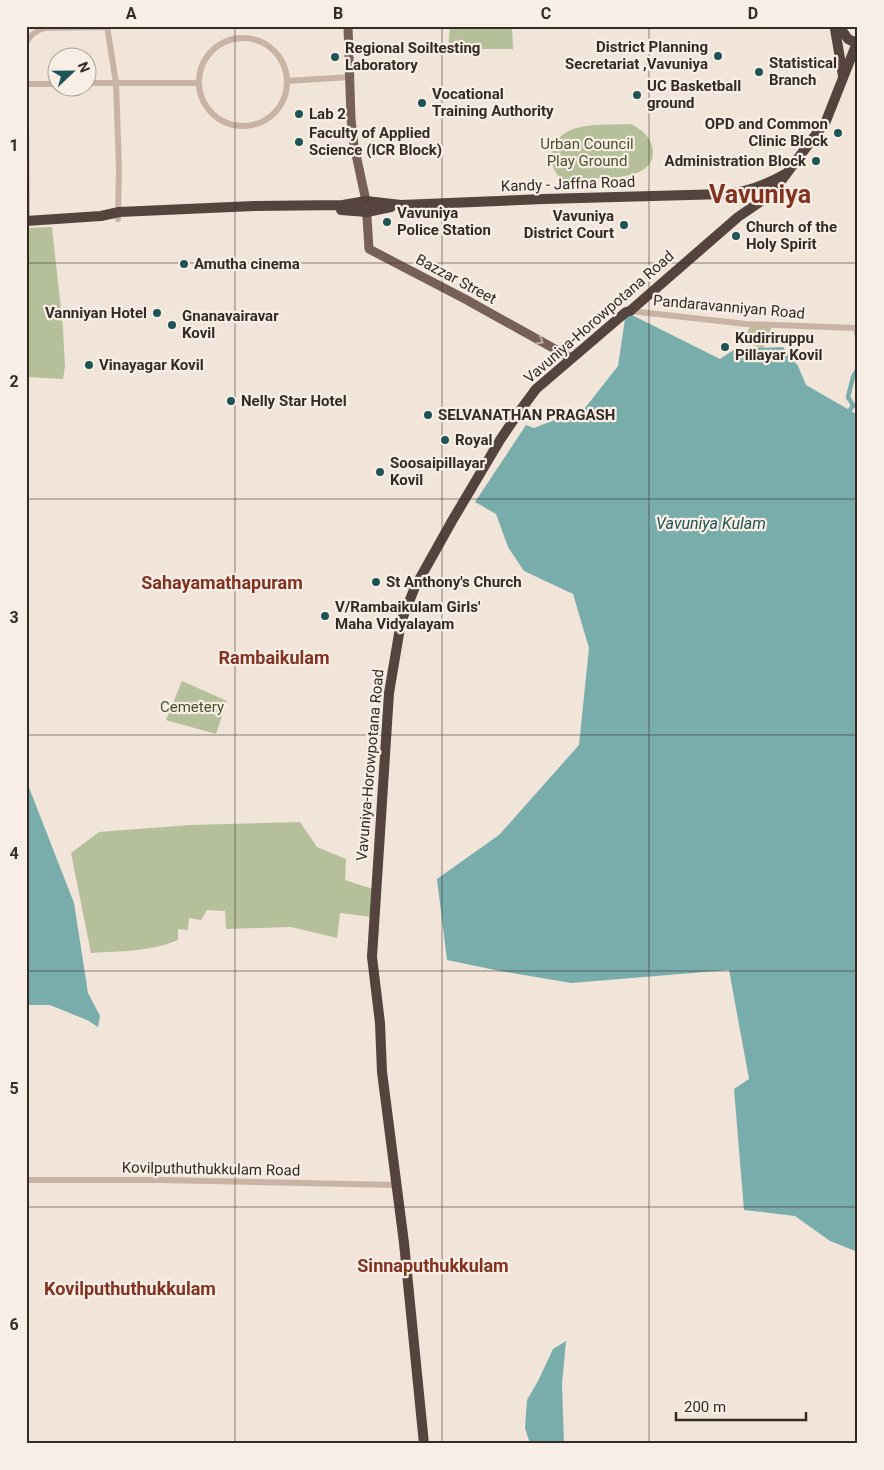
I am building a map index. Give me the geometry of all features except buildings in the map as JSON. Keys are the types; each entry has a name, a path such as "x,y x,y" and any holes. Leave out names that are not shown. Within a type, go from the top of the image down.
{"highway":[{"path":"786,173 765,185 772,192 826,121 857,41 848,38 836,27"},
{"path":"836,27 839,44 852,55"},
{"path":"836,27 843,77"},
{"name":"Kandy - Jaffna Road","path":"739,193 765,185"},
{"name":"Vavuniya-Horowpotana Road","path":"738,217 765,185"},
{"name":"Kandy - Jaffna Road","path":"27,221 343,205 401,205 544,198 739,193 756,195 772,192"},
{"name":"Vavuniya-Horowpotana Road","path":"424,1444 382,1072 380,1023 372,957 389,693 400,622 415,587 500,440 536,389 626,312 630,311 738,217 772,192"},
{"path":"739,193 746,196 748,204"}],"main road":[{"path":"348,26 351,119 354,145 367,206"},
{"name":"Bazzar Street","path":"367,206 368,249 510,323 571,358"}],"street":[{"path":"26,43 29,37 44,28 107,26 116,83 119,215"},
{"path":"234,38 249,38 264,43 276,52 284,65 287,80 285,94 279,107 270,117 258,124 244,126 230,124 212,114 207,109 201,96 198,83 201,67 208,54 219,44 234,38"},
{"path":"287,80 351,78"},
{"path":"98,83 198,83"},
{"path":"26,84 48,84"},
{"path":"26,121 27,221"},
{"name":"Pandaravanniyan Road","path":"630,311 746,324 856,328 858,337"},
{"name":"Kovilputhuthukkulam Road","path":"26,1180 396,1184"}],"green space":[{"path":"450,26 512,26 513,49 448,49"},
{"name":"Urban Council Play Ground","path":"631,124 646,135 651,142 653,152 651,162 645,169 625,176 602,178 563,179 556,173 552,164 552,149 563,134 585,126"},
{"path":"52,227 63,328 65,367 63,379 26,377 26,228"},
{"path":"751,325 772,326 763,349 743,341"},
{"name":"Cemetery","path":"182,681 227,701 216,734 166,720"},
{"path":"300,822 317,847 346,859 345,880 373,889 371,917 340,913 337,938 291,927 226,929 225,911 207,910 201,920 189,918 188,930 178,929 178,940 157,947 91,953 71,853 99,832 190,825"}],"water":[{"name":"Vavuniya Kulam","path":"626,312 720,359 735,349 783,347 798,366 806,385 858,415 858,1252 830,1241 795,1216 744,1210 734,1089 749,1079 729,970 571,983 447,960 437,879 499,835 579,745 589,648 573,594 524,571 508,547 496,514 475,502 526,425 534,428 585,408 618,366"},
{"path":"26,747 28,747 28,785 74,903 88,993 100,1016 98,1027 87,1020 50,1005 26,1005 26,804 28,803 26,800"},
{"path":"566,1341 562,1384 564,1444 530,1444 525,1428 527,1400 553,1349"}],"waterway":[{"path":"853,405 848,397 853,377 858,368"},
{"path":"848,414 853,405 858,407"}],"place":[{"name":"District Planning Secretariat ,Vavuniya","path":"718,56"},
{"name":"Regional Soiltesting Laboratory","path":"335,57"},
{"name":"Statistical Branch","path":"759,72"},
{"name":"UC Basketball ground","path":"637,95"},
{"name":"Vocational Training Authority","path":"422,103"},
{"name":"Lab 2","path":"299,114"},
{"name":"OPD and Common Clinic Block","path":"838,133"},
{"name":"Faculty of Applied Science (ICR Block)","path":"299,142"},
{"name":"Administration Block","path":"816,161"},
{"name":"Vavuniya Police Station","path":"387,222"},
{"name":"Vavuniya District Court","path":"624,225"},
{"name":"Church of the Holy Spirit","path":"736,236"},
{"name":"Amutha cinema","path":"184,264"},
{"name":"Vanniyan Hotel","path":"157,313"},
{"name":"Gnanavairavar Kovil","path":"172,325"},
{"name":"Kudiriruppu Pillayar Kovil","path":"725,347"},
{"name":"Vinayagar Kovil","path":"89,365"},
{"name":"Nelly Star Hotel","path":"231,401"},
{"name":"SELVANATHAN PRAGASH","path":"428,415"},
{"name":"Royal","path":"445,440"},
{"name":"Soosaipillayar Kovil","path":"380,472"},
{"name":"St Anthony's Church","path":"376,582"},
{"name":"V/Rambaikulam Girls' Maha Vidyalayam","path":"325,616"}],"district":[{"name":"Vavuniya","path":"760,194"},
{"name":"Sahayamathapuram","path":"222,583"},
{"name":"Rambaikulam","path":"274,658"},
{"name":"Sinnaputhukkulam","path":"433,1266"},
{"name":"Kovilputhuthukkulam","path":"130,1289"}]}
